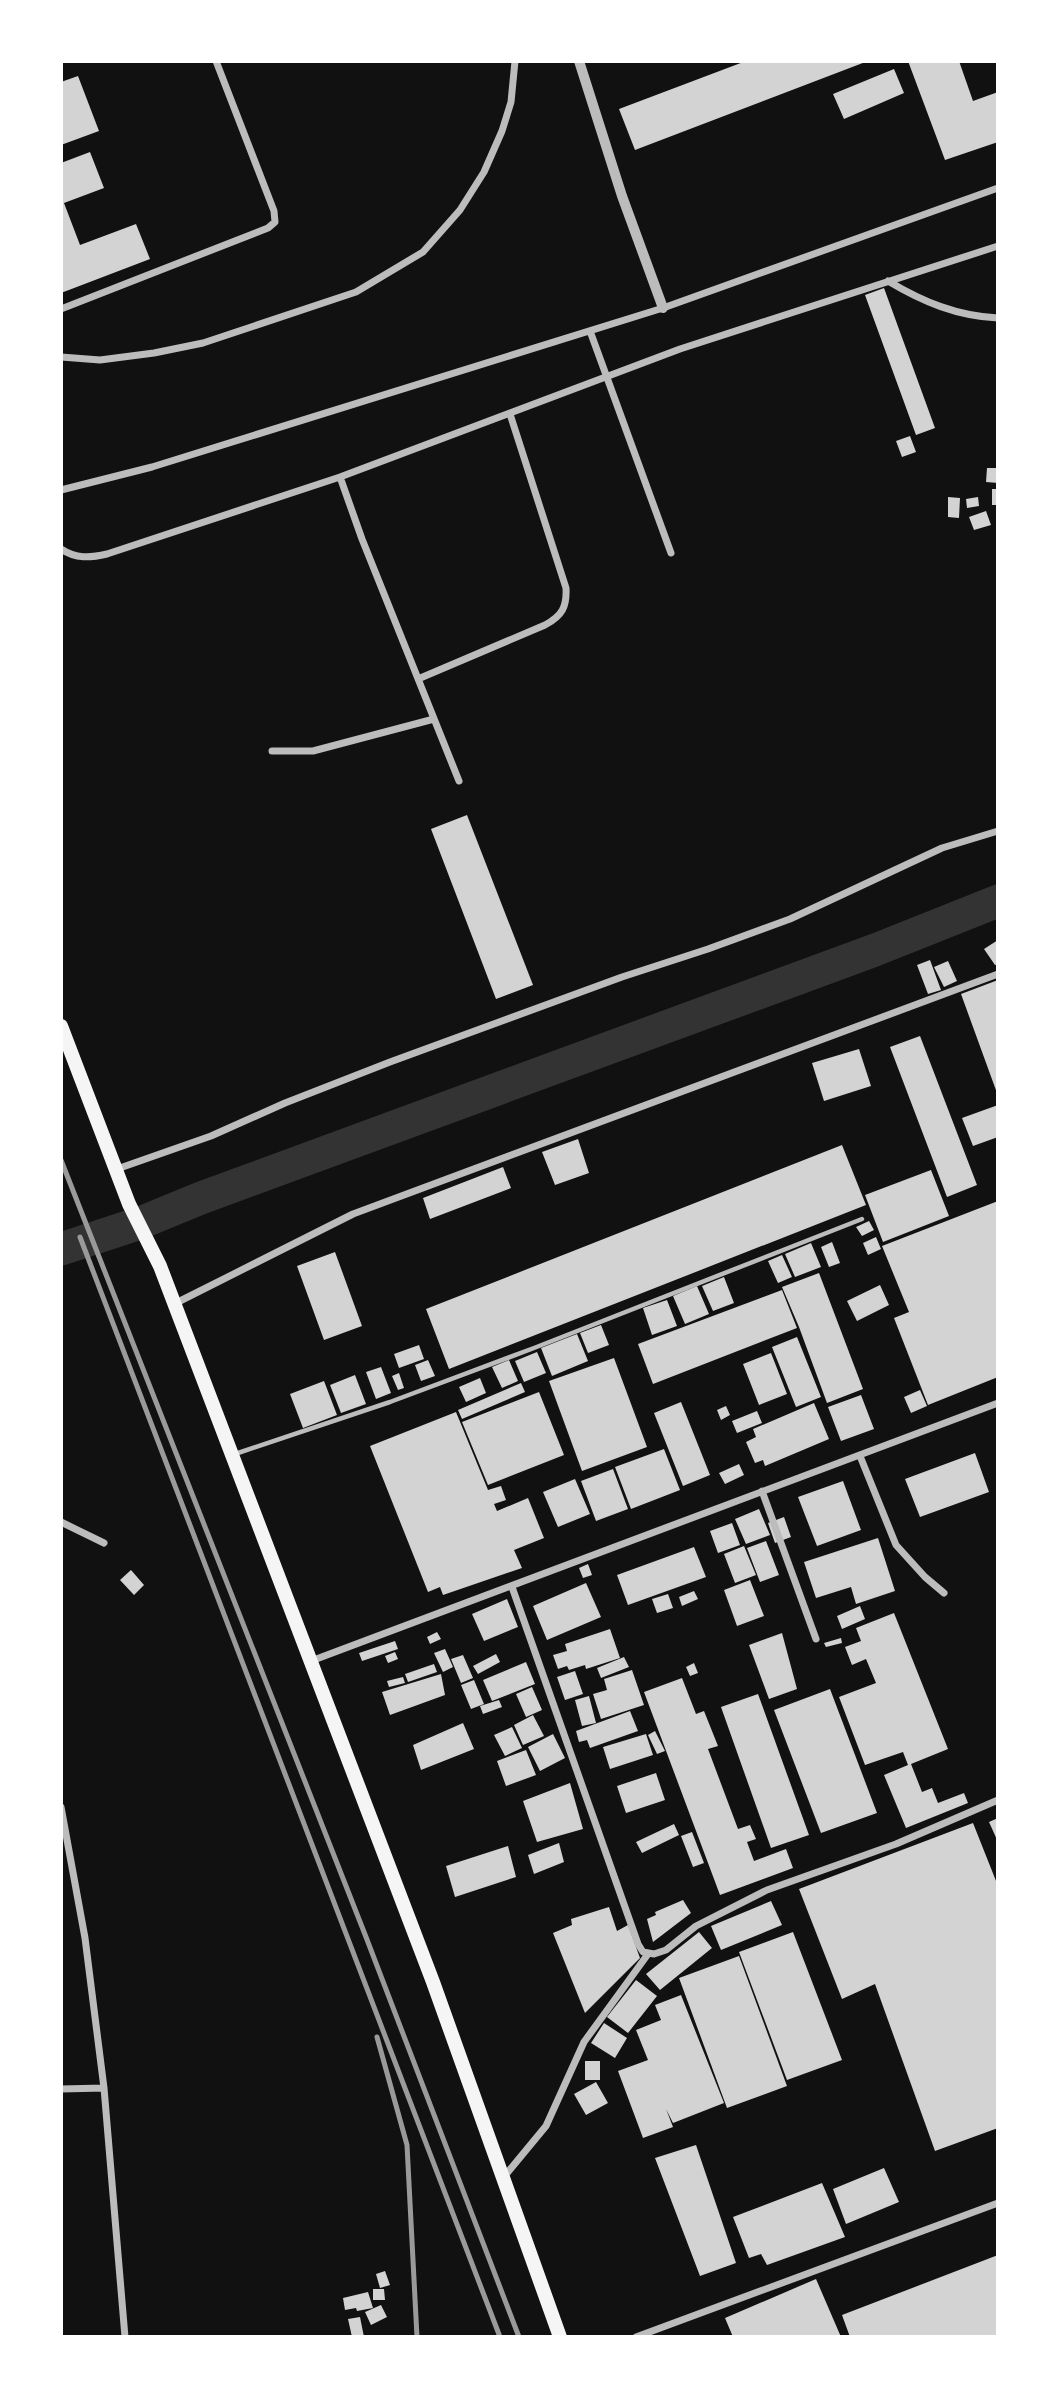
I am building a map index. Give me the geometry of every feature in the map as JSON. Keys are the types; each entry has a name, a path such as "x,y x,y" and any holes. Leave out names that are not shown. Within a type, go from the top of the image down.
{"main road":[{"path":"61,1026 128,1204 160,1266 433,1983 560,2337"}],"street":[{"path":"61,309 268,228 275,222 274,211 216,61"},
{"path":"61,357 100,360 203,343 356,292 423,252 460,210 484,172 511,102 515,61"},
{"path":"579,61 622,197 663,308"},
{"path":"61,490 152,467 663,308 998,188"},
{"path":"61,549 69,554 85,557 107,554 340,477 680,349 998,246"},
{"path":"888,281 920,301 998,318"},
{"path":"590,331 671,553"},
{"path":"418,679 545,625 563,611 566,588 510,414"},
{"path":"340,477 362,540 459,781"},
{"path":"272,751 313,751 434,719"},
{"path":"117,1169 211,1136 285,1103 390,1062 790,919 942,848 998,831"},
{"path":"173,1305 353,1214 998,974"},
{"path":"310,1662 998,1403"},
{"path":"859,1456 896,1545 925,1577 944,1593"},
{"path":"762,1491 816,1639"},
{"path":"61,1522 104,1543"},
{"path":"512,1587 638,1944 640,1949 648,1954"},
{"path":"503,2178 546,2126 584,2042 648,1954 666,1950 696,1926 768,1890 896,1844 998,1800"},
{"path":"61,1807 85,1938 104,2088 124,2337"},
{"path":"61,2089 104,2088"},
{"path":"636,2337 998,2203"}],"lane":[{"path":"231,1455 390,1402 495,1363 862,1219"}],"building":[{"path":"746,61 868,61 635,150 619,109"},
{"path":"908,61 959,61 973,101 998,92 998,142 945,160"},
{"path":"894,69 904,93 844,119 833,94"},
{"path":"78,76 99,131 61,145 61,82"},
{"path":"90,152 104,188 64,203 80,245 136,224 150,259 61,293 61,163"},
{"path":"884,288 935,428 916,435 865,295"},
{"path":"910,436 916,452 902,457 896,441"},
{"path":"987,468 998,468 998,483 986,482"},
{"path":"992,489 998,489 998,505 992,505"},
{"path":"948,497 960,498 959,518 948,517"},
{"path":"978,497 979,506 967,508 966,499"},
{"path":"986,511 991,525 974,530 969,517"},
{"path":"467,815 533,985 496,999 431,829"},
{"path":"998,940 998,964 995,965 984,949"},
{"path":"930,960 941,990 928,994 917,965"},
{"path":"948,961 957,981 944,987 934,967"},
{"path":"998,980 998,1093 997,1093 961,994"},
{"path":"920,1036 977,1185 947,1197 890,1047"},
{"path":"859,1049 871,1086 824,1101 812,1063"},
{"path":"998,1105 998,1137 973,1146 962,1118"},
{"path":"578,1139 589,1173 555,1185 542,1152"},
{"path":"842,1145 866,1205 449,1369 426,1309"},
{"path":"503,1167 511,1188 430,1219 423,1198"},
{"path":"931,1170 949,1216 883,1242 865,1195"},
{"path":"998,1201 998,1377 928,1405 894,1318 909,1312 882,1246"},
{"path":"869,1221 874,1230 862,1236 856,1227"},
{"path":"876,1237 881,1249 868,1255 863,1243"},
{"path":"832,1242 840,1263 829,1267 821,1247"},
{"path":"811,1243 821,1267 795,1277 785,1254"},
{"path":"335,1252 362,1326 324,1340 297,1266"},
{"path":"782,1255 792,1277 778,1283 768,1261"},
{"path":"819,1273 863,1389 827,1403 782,1287"},
{"path":"724,1277 734,1303 713,1311 702,1286"},
{"path":"880,1285 889,1305 857,1321 847,1301"},
{"path":"697,1286 709,1314 685,1324 673,1296"},
{"path":"782,1290 797,1328 653,1384 638,1344"},
{"path":"667,1300 677,1326 652,1335 643,1308"},
{"path":"601,1325 609,1345 588,1353 580,1333"},
{"path":"577,1334 588,1361 552,1376 541,1348"},
{"path":"797,1337 821,1397 796,1407 772,1347"},
{"path":"419,1345 424,1359 399,1368 394,1354"},
{"path":"537,1352 546,1373 524,1382 515,1361"},
{"path":"771,1353 787,1394 759,1405 743,1364"},
{"path":"614,1358 647,1447 582,1471 549,1381"},
{"path":"428,1360 435,1376 421,1381 415,1365"},
{"path":"509,1360 518,1381 502,1388 492,1367"},
{"path":"381,1367 391,1393 376,1399 366,1372"},
{"path":"399,1373 404,1388 398,1390 392,1376"},
{"path":"355,1375 366,1404 341,1413 330,1385"},
{"path":"480,1378 486,1393 466,1402 459,1387"},
{"path":"324,1381 337,1415 303,1428 290,1394"},
{"path":"521,1383 525,1392 462,1419 458,1410"},
{"path":"920,1390 927,1406 911,1413 904,1397"},
{"path":"539,1392 564,1455 488,1485 462,1422"},
{"path":"861,1395 874,1429 841,1441 828,1407"},
{"path":"681,1402 710,1475 683,1486 654,1413"},
{"path":"814,1403 829,1439 765,1466 763,1460 755,1463 746,1442 756,1437 753,1429"},
{"path":"726,1406 730,1415 721,1420 717,1410"},
{"path":"757,1411 762,1423 737,1433 732,1421"},
{"path":"456,1412 488,1490 501,1486 506,1500 494,1504 497,1511 528,1498 544,1538 514,1550 522,1568 443,1595 440,1587 428,1592 370,1446"},
{"path":"664,1449 680,1490 631,1509 615,1467"},
{"path":"975,1453 989,1492 920,1517 905,1479"},
{"path":"739,1464 744,1475 725,1484 719,1473"},
{"path":"613,1469 628,1509 596,1521 581,1481"},
{"path":"575,1479 590,1514 558,1527 543,1492"},
{"path":"843,1481 861,1530 817,1546 798,1497"},
{"path":"759,1509 770,1535 746,1544 735,1519"},
{"path":"784,1517 791,1537 775,1543 768,1523"},
{"path":"732,1523 740,1545 718,1553 710,1531"},
{"path":"878,1538 895,1591 856,1604 851,1587 816,1598 804,1562"},
{"path":"766,1541 779,1575 760,1582 747,1548"},
{"path":"744,1546 756,1575 735,1583 724,1554"},
{"path":"694,1547 706,1577 628,1605 617,1575"},
{"path":"588,1564 592,1575 583,1578 579,1568"},
{"path":"131,1570 144,1585 134,1595 120,1580"},
{"path":"750,1580 764,1616 737,1626 724,1590"},
{"path":"586,1583 601,1617 547,1640 533,1606"},
{"path":"694,1591 698,1599 682,1606 679,1597"},
{"path":"668,1594 673,1608 657,1613 652,1599"},
{"path":"507,1599 518,1627 484,1641 472,1614"},
{"path":"860,1606 865,1619 842,1629 837,1616"},
{"path":"894,1613 948,1749 911,1764 922,1792 932,1788 938,1803 964,1793 968,1803 906,1828 884,1775 908,1765 903,1752 865,1765 839,1697 876,1683 866,1659 852,1665 845,1647 861,1641 856,1628"},
{"path":"610,1629 620,1658 586,1669 585,1665 569,1670 567,1666 558,1669 553,1655 567,1651 565,1644"},
{"path":"437,1632 441,1639 430,1644 427,1637"},
{"path":"782,1633 797,1689 769,1699 749,1645"},
{"path":"841,1638 842,1643 826,1647 824,1643"},
{"path":"395,1641 398,1649 362,1661 359,1653"},
{"path":"445,1649 453,1667 443,1672 434,1653"},
{"path":"395,1652 398,1659 388,1663 385,1656"},
{"path":"496,1654 500,1662 478,1674 473,1666"},
{"path":"463,1655 473,1678 461,1683 451,1659"},
{"path":"624,1657 629,1667 601,1678 597,1668"},
{"path":"526,1662 535,1684 492,1701 483,1680"},
{"path":"694,1663 698,1673 690,1676 686,1667"},
{"path":"434,1664 437,1672 408,1682 405,1674"},
{"path":"632,1670 644,1705 601,1719 593,1694 607,1690 604,1679"},
{"path":"575,1671 583,1694 565,1700 557,1677"},
{"path":"441,1674 445,1695 390,1715 382,1692"},
{"path":"403,1677 405,1683 389,1687 387,1681"},
{"path":"682,1678 696,1714 704,1711 718,1746 708,1749 738,1829 750,1825 756,1839 747,1842 754,1861 786,1849 793,1868 720,1895 644,1692"},
{"path":"474,1680 484,1704 471,1709 461,1685"},
{"path":"532,1687 542,1710 526,1717 516,1694"},
{"path":"830,1689 877,1813 821,1833 774,1710"},
{"path":"758,1694 809,1835 771,1848 721,1707"},
{"path":"589,1696 596,1723 582,1726 575,1700"},
{"path":"499,1700 502,1707 483,1714 480,1706"},
{"path":"630,1711 638,1731 590,1748 587,1740 579,1742 576,1731"},
{"path":"533,1715 544,1736 523,1745 514,1725"},
{"path":"463,1723 474,1749 421,1770 413,1745"},
{"path":"512,1727 522,1748 505,1756 494,1735"},
{"path":"655,1731 665,1751 657,1754 648,1735"},
{"path":"553,1734 565,1758 540,1771 528,1747"},
{"path":"646,1734 653,1755 610,1769 603,1747"},
{"path":"526,1750 536,1775 506,1786 497,1761"},
{"path":"656,1773 665,1800 626,1813 617,1786"},
{"path":"570,1783 583,1829 537,1842 523,1801"},
{"path":"998,1818 998,1842 989,1822"},
{"path":"973,1823 998,1886 998,2128 935,2151 875,1984 842,1999 799,1889"},
{"path":"674,1824 679,1835 642,1853 636,1842"},
{"path":"692,1832 704,1863 693,1867 681,1836"},
{"path":"559,1843 564,1862 534,1874 528,1855"},
{"path":"508,1846 516,1877 455,1897 446,1866"},
{"path":"683,1900 691,1913 653,1942 647,1919 656,1915 655,1912"},
{"path":"771,1901 782,1925 721,1950 711,1926"},
{"path":"609,1907 617,1931 628,1925 640,1958 585,2013 553,1933 572,1925 571,1919"},
{"path":"699,1932 712,1948 660,1990 646,1974"},
{"path":"793,1932 842,2060 787,2080 739,1952"},
{"path":"739,1956 787,2086 727,2108 679,1978"},
{"path":"636,1980 657,1996 628,2033 607,2017"},
{"path":"681,1995 724,2103 673,2123 666,2109 673,2127 643,2138 618,2071 648,2060 636,2030 661,2020 655,2005"},
{"path":"604,2023 627,2038 615,2058 591,2043"},
{"path":"585,2061 600,2061 600,2080 585,2080"},
{"path":"596,2082 608,2103 586,2115 574,2094"},
{"path":"696,2145 736,2263 700,2276 655,2158"},
{"path":"884,2168 899,2202 846,2224 833,2189"},
{"path":"822,2183 845,2237 767,2265 761,2254 749,2258 733,2217"},
{"path":"998,2255 998,2337 850,2337 842,2315"},
{"path":"385,2271 390,2285 380,2288 376,2274"},
{"path":"816,2279 841,2337 733,2337 725,2318"},
{"path":"373,2289 384,2289 385,2300 373,2300"},
{"path":"368,2292 373,2308 345,2310 343,2298"},
{"path":"381,2305 387,2317 371,2325 365,2312"},
{"path":"360,2317 364,2337 352,2337 348,2319"}],"waterway":[{"path":"61,1249 140,1223 201,1198 875,950 998,901"}],"railway":[{"path":"61,1160 366,1937 519,2337"},
{"path":"80,1237 500,2337"},
{"path":"377,2037 407,2145 417,2337"}]}
